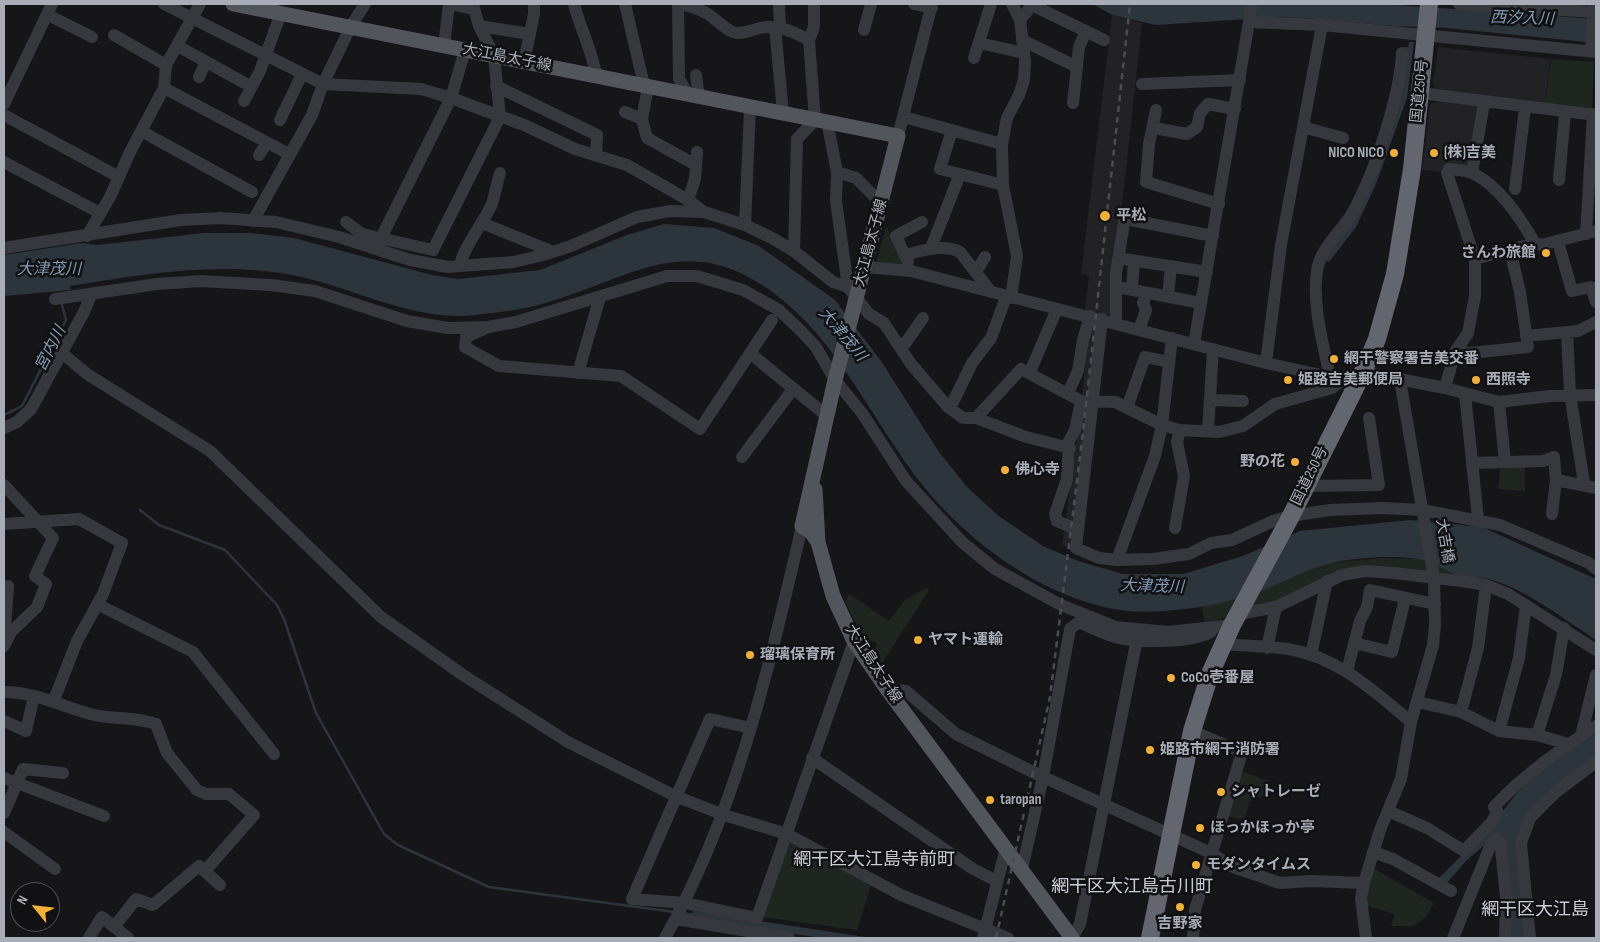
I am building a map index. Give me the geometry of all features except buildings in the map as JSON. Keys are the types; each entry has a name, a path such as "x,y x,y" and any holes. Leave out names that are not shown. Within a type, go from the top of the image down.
{"highway":[{"name":"国道250号","path":"1150,938 1192,731 1210,674 1223,644 1230,621 1291,516 1354,374 1377,339 1395,274 1412,169 1429,4"}],"main road":[{"name":"大江島太子線","path":"233,4 352,26 750,108 898,136 865,267 853,297 802,526 811,532 818,542 833,596 854,641 887,689 1072,938"},
{"path":"816,465 815,494 818,542"}],"street":[{"path":"164,4 323,84 421,89 450,98 500,118 524,125 575,149 627,165 688,200 704,212"},
{"path":"87,236 143,132 164,88 166,65 200,4"},
{"path":"346,222 362,234 433,250 500,118 494,55 479,26 473,6 450,4 444,46"},
{"path":"524,62 534,4"},
{"path":"574,4 581,31 593,59 596,75"},
{"path":"625,4 646,86 642,119 647,138 696,158 695,179 688,200"},
{"path":"678,4 679,79 693,96"},
{"path":"682,4 705,13 724,28 736,32 777,27 794,32 809,40"},
{"path":"779,4 777,27 783,113"},
{"path":"814,4 814,27 809,40 821,120 837,172 836,201 853,297"},
{"path":"864,30 871,4"},
{"path":"898,136 932,6 914,4"},
{"path":"974,58 991,4"},
{"path":"948,407 953,402 972,363 991,338 1008,297 1017,256 1003,185 1002,144 1007,118 1019,95 1024,80 1024,53 1020,20 1012,4"},
{"path":"1194,344 1252,4"},
{"path":"1250,22 1322,25 1594,51 1595,9 1459,4"},
{"path":"1020,20 1032,5 1104,40"},
{"path":"253,220 312,116 323,84 352,26 359,6"},
{"path":"4,104 50,9 92,36"},
{"path":"244,101 250,86 260,71 281,13"},
{"path":"1266,362 1281,245 1322,25"},
{"path":"479,26 530,34"},
{"path":"1073,104 1079,47 1086,32"},
{"path":"120,35 166,65"},
{"path":"1022,40 1077,67"},
{"path":"979,43 1024,53"},
{"path":"183,50 250,86"},
{"path":"381,238 450,98 465,50"},
{"path":"1330,376 1316,303 1316,269 1325,250 1353,212 1364,190 1397,89 1402,53"},
{"path":"199,77 206,62"},
{"path":"280,120 302,74"},
{"path":"693,96 696,75"},
{"path":"1142,84 1240,80"},
{"path":"496,86 597,135 596,155"},
{"path":"164,88 289,154"},
{"path":"1420,93 1484,103 1595,115 1591,233 1558,242 1541,245 1535,243 1475,259"},
{"path":"1472,173 1484,103"},
{"path":"1154,128 1188,134 1197,127 1200,113 1208,104 1235,109"},
{"path":"745,225 750,108"},
{"path":"1515,189 1525,108"},
{"path":"1156,110 1154,128 1149,144 1146,182 1218,204"},
{"path":"625,112 642,119"},
{"path":"1559,180 1565,112"},
{"path":"4,115 119,177"},
{"path":"904,117 1002,144"},
{"path":"794,250 797,139 821,120"},
{"path":"1303,127 1343,138"},
{"path":"952,130 940,169 1003,185"},
{"path":"143,132 248,186"},
{"path":"259,155 267,143"},
{"path":"4,162 100,213"},
{"path":"1445,388 1455,352 1468,333 1475,296 1475,259 1447,173 1449,169 1472,173 1500,194 1517,213 1535,243"},
{"path":"837,172 856,178 881,203"},
{"path":"460,266 461,256 492,203 500,173"},
{"path":"931,248 960,174"},
{"path":"4,248 181,220 220,218 276,222 339,237 410,260 460,266 514,262 571,246 637,217 670,211 704,212 745,225 794,250 853,297 869,314 884,323 911,364 948,407 964,418 976,418 1026,437 1070,448"},
{"path":"1116,323 1118,287 1116,273 1126,219 1213,236"},
{"path":"911,271 906,255 896,236 922,222"},
{"path":"482,223 551,251"},
{"path":"1558,242 1572,291 1591,287 1596,302"},
{"path":"906,255 931,248 960,252 991,292"},
{"path":"1455,352 1472,353 1528,347 1520,292 1510,250"},
{"path":"976,272 985,257"},
{"path":"1132,290 1129,260 1207,272"},
{"path":"1168,297 1171,266"},
{"path":"865,267 911,271 1213,349 1330,376 1354,374 1400,380 1445,388 1499,402 1570,394 1596,395"},
{"path":"55,299 157,284 201,282 271,285 314,291 407,321 447,328 488,326 516,322 667,276 697,276 743,290 779,310 816,347 906,481 962,542 995,569 1061,605 1116,627 1168,632 1230,621 1276,607 1342,575 1365,572 1394,572 1486,586 1508,594 1596,650"},
{"path":"1118,287 1201,303"},
{"path":"743,290 772,320 801,331"},
{"path":"1140,330 1146,310 1143,302 1147,293"},
{"path":"4,428 17,422 31,409 84,312 91,295"},
{"path":"578,373 600,297"},
{"path":"365,309 406,330 466,337 488,326"},
{"path":"1030,372 1057,309"},
{"path":"902,348 923,318"},
{"path":"1068,392 1078,371 1083,340 1096,318"},
{"path":"1096,318 1087,401 1076,548 1099,558 1118,560 1153,559 1189,554 1211,543 1232,540 1273,521 1291,516 1330,510 1382,508 1422,510 1478,519 1500,525 1589,563 1596,569"},
{"path":"466,337 465,347 499,366 621,376 700,429 772,320"},
{"path":"1526,336 1578,331 1596,322"},
{"path":"1556,480 1590,486 1570,394 1566,332"},
{"path":"1118,560 1155,456 1162,425 1172,338"},
{"path":"1208,432 1213,349"},
{"path":"61,352 87,374 210,451 381,617 463,675 568,742 675,796 724,815 787,834 901,895 984,933 1008,938"},
{"path":"751,354 827,416"},
{"path":"1126,408 1145,357 1169,362"},
{"path":"976,418 1021,369 1030,372 1052,387 1087,401 1115,402 1162,425 1180,430 1208,432 1219,432 1243,426 1275,404 1332,388 1354,374"},
{"name":"大吉橋","path":"1366,938 1361,898 1364,883 1373,852 1400,779 1412,722 1433,645 1434,578 1400,380"},
{"path":"742,457 793,389"},
{"path":"1465,394 1478,519"},
{"path":"1210,400 1242,401"},
{"path":"1078,530 1057,521 1054,514 1067,479 1070,441 1087,401"},
{"path":"1499,402 1505,462"},
{"path":"1369,418 1382,508"},
{"path":"1175,528 1184,476 1177,442 1180,430"},
{"path":"1473,463 1543,461 1554,456 1556,480 1552,514"},
{"path":"4,485 52,538 36,576 46,584 37,607 6,630"},
{"path":"1305,486 1379,485"},
{"path":"4,524 79,519 122,542 97,604 77,641 54,700"},
{"path":"665,938 685,904 724,815 752,728 778,630 802,526"},
{"path":"1311,654 1327,581"},
{"path":"4,646 8,586"},
{"path":"1461,712 1478,648 1486,586"},
{"path":"1346,671 1360,621 1367,608 1370,590 1435,604"},
{"path":"1354,644 1392,652 1405,599"},
{"path":"97,604 193,652 274,754"},
{"path":"1499,731 1519,658 1526,604"},
{"path":"1267,648 1276,607"},
{"path":"1022,869 1043,777 1070,629 1078,622 1116,637 1137,640 1192,638 1209,634 1230,621"},
{"path":"1537,735 1556,675 1564,628"},
{"path":"1072,938 1080,924 1137,640"},
{"path":"752,728 710,719 632,899 685,904 757,918 854,641"},
{"path":"1223,644 1311,654 1346,671 1412,722"},
{"path":"1581,736 1596,675"},
{"path":"887,689 906,691 956,734 1043,777 1211,853 1233,867 1280,883 1310,881 1364,883"},
{"path":"4,692 54,700 92,715 140,718 156,724 167,753 197,790 206,794 229,794 254,815 205,871"},
{"path":"4,721 26,731 34,696"},
{"path":"1418,702 1461,712 1499,731 1537,735 1568,744"},
{"path":"1388,811 1426,828 1464,850 1492,822 1497,811 1494,807 1508,792 1568,744 1596,726"},
{"path":"1192,731 1242,752 1195,910 1193,938"},
{"path":"812,758 973,869 997,881"},
{"path":"1530,938 1521,842 1530,818 1555,793 1596,762"},
{"path":"4,813 23,769 63,773"},
{"path":"4,778 104,816"},
{"path":"4,832 55,869"},
{"path":"1453,938 1493,842 1501,843 1506,897 1505,938"},
{"path":"984,933 1006,848"},
{"path":"1373,852 1393,859 1451,891"},
{"path":"114,927 136,899 153,905 199,866 220,885"},
{"path":"89,938 102,917 128,938"},
{"path":"676,919 726,933 784,938"},
{"path":"1366,938 1373,938"}],"shaded area":[{"path":"1112,15 1142,23 1110,316 1085,310 1089,276 1081,274"},
{"path":"1438,47 1550,59 1545,104 1436,89 1433,85"},
{"path":"1551,59 1594,62 1592,109 1545,104"},
{"path":"1438,101 1480,106 1471,168 1444,172 1422,170 1430,105"},
{"path":"886,226 906,265 876,263"},
{"path":"1090,321 1096,321 1090,398 1082,398"},
{"path":"1082,403 1089,403 1073,549 1062,545"},
{"path":"1525,462 1525,491 1498,489 1501,464"},
{"path":"1381,558 1422,559 1454,574 1375,569 1276,602 1217,620 1205,621 1201,605 1269,588 1294,575 1330,563"},
{"path":"926,588 929,590 881,665 873,654 877,644 861,633 845,602 849,594 889,621 905,600"},
{"path":"1241,771 1269,781 1267,793 1250,801 1244,820 1227,816"},
{"path":"792,842 871,886 857,930 762,917 787,844"},
{"path":"1373,868 1434,903 1426,917 1413,926 1391,926 1395,914 1367,906 1366,892"}],"water":[{"name":"西汐入川","path":"1092,4 1382,4 1596,19 1596,43 1447,28 1395,26 1306,18 1277,17 1156,25 1113,15"},
{"path":"1409,42 1414,42 1407,98 1376,184 1356,227 1329,262 1324,260 1360,205 1403,51 1405,47 1408,47"},
{"name":"大津茂川","path":"664,224 714,228 759,246 835,300 881,361 939,452 968,488 1000,517 1043,546 1078,561 1123,574 1183,574 1243,556 1300,531 1411,520 1482,527 1596,579 1596,640 1545,606 1505,584 1479,577 1458,575 1426,561 1416,559 1393,557 1367,558 1332,563 1307,571 1269,588 1232,600 1168,611 1126,611 1108,608 1082,601 1056,590 1031,577 984,546 942,508 905,462 836,358 795,311 771,291 741,273 713,264 687,261 661,264 635,271 543,304 476,315 452,316 405,309 315,280 265,271 237,269 181,271 125,277 70,286 71,290 4,296 4,255 82,243 97,245 204,233 250,233 294,238 432,275 458,279 540,270 627,235"},
{"path":"1596,731 1596,760 1523,828 1526,938 1509,938 1505,846 1489,841 1466,861 1446,884 1438,879 1491,826 1517,793 1542,769"},
{"path":"693,911 872,938 821,938 689,918"}],"waterway":[{"name":"宮内川","path":"4,415 22,406 66,320 61,301"},
{"path":"140,510 159,525 225,550 277,605 284,619 316,713 384,834 398,845 489,887 674,912"},
{"path":"682,913 694,915"}],"railway":[{"path":"996,938 1050,697 1083,432 1130,4"}],"place":[{"name":"NICO NICO","path":"1394,153"},
{"name":"(株)吉美","path":"1434,153"},
{"name":"平松","path":"1105,216"},
{"name":"さんわ旅館","path":"1546,253"},
{"name":"網干警察署吉美交番","path":"1334,359"},
{"name":"姫路吉美郵便局","path":"1288,380"},
{"name":"西照寺","path":"1476,380"},
{"name":"野の花","path":"1295,462"},
{"name":"佛心寺","path":"1005,470"},
{"name":"ヤマト運輸","path":"918,640"},
{"name":"瑠璃保育所","path":"750,655"},
{"name":"CoCo壱番屋","path":"1171,678"},
{"name":"姫路市網干消防署","path":"1150,750"},
{"name":"シャトレーゼ","path":"1221,792"},
{"name":"taropan","path":"990,800"},
{"name":"ほっかほっか亭","path":"1200,828"},
{"name":"モダンタイムス","path":"1196,865"},
{"name":"吉野家","path":"1180,907"}],"district":[{"name":"網干区大江島寺前町","path":"874,860"},
{"name":"網干区大江島古川町","path":"1132,887"},
{"name":"網干区大江島","path":"1535,910"}]}
